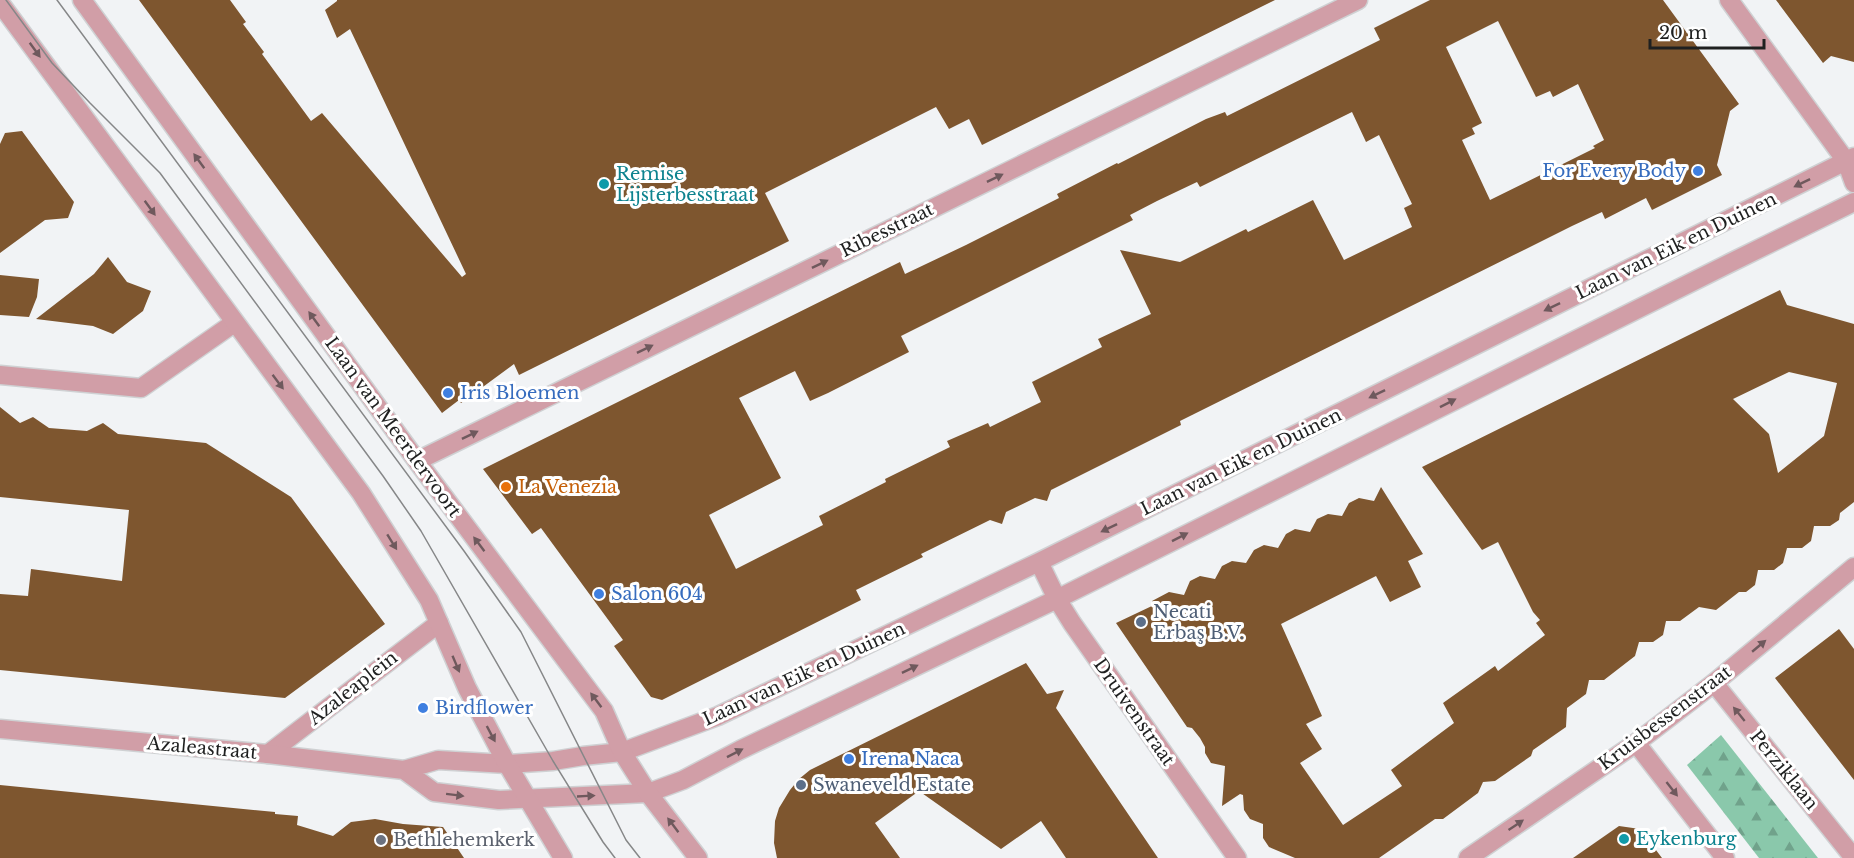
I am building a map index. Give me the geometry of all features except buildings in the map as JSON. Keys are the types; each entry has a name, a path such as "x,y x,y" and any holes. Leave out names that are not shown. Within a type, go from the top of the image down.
{"street":[{"name":"Laan van Meerdervoort","path":"82,0 417,461 604,711 622,752 648,792 698,858"},
{"name":"Ribesstraat","path":"417,461 1358,0"},
{"path":"1729,0 1850,159 1854,183"},
{"path":"0,3 361,493 429,600 466,688 507,764 563,858"},
{"name":"Laan van Eik en Duinen","path":"507,764 554,761 622,752 718,716 1039,562 1850,159"},
{"path":"648,792 683,780 740,750 1057,599 1854,202"},
{"path":"0,375 141,388 234,323"},
{"name":"Druivenstraat","path":"1039,562 1072,623 1237,858"},
{"name":"Kruisbessenstraat","path":"1468,858 1636,743 1714,683 1854,567"},
{"name":"Azaleaplein","path":"268,754 439,622"},
{"name":"Perziklaan","path":"1714,683 1854,858"},
{"name":"Azaleastraat","path":"0,729 268,754 404,770 438,760 507,764"},
{"path":"1636,743 1725,858"},
{"name":"Azaleastraat","path":"404,770 434,792 499,800 648,792"}],"green space":[{"path":"1721,735 1818,858 1759,858 1687,765"}],"tram line":[{"path":"6,0 52,63 160,173 383,476 421,531 553,761 615,858"},
{"path":"57,0 464,551 521,632 626,840 640,858"}],"place":[{"name":"For Every Body","path":"1698,171"},
{"name":"Remise Lijsterbesstraat","path":"604,184"},
{"name":"Iris Bloemen","path":"448,393"},
{"name":"La Venezia","path":"506,487"},
{"name":"Salon 604","path":"599,594"},
{"name":"Necati Erbaş B.V.","path":"1141,622"},
{"name":"Birdflower","path":"423,708"},
{"name":"Irena Naca","path":"849,759"},
{"name":"Swaneveld Estate","path":"801,785"},
{"name":"Eykenburg","path":"1624,839"},
{"name":"Bethlehemkerk","path":"381,840"}]}
